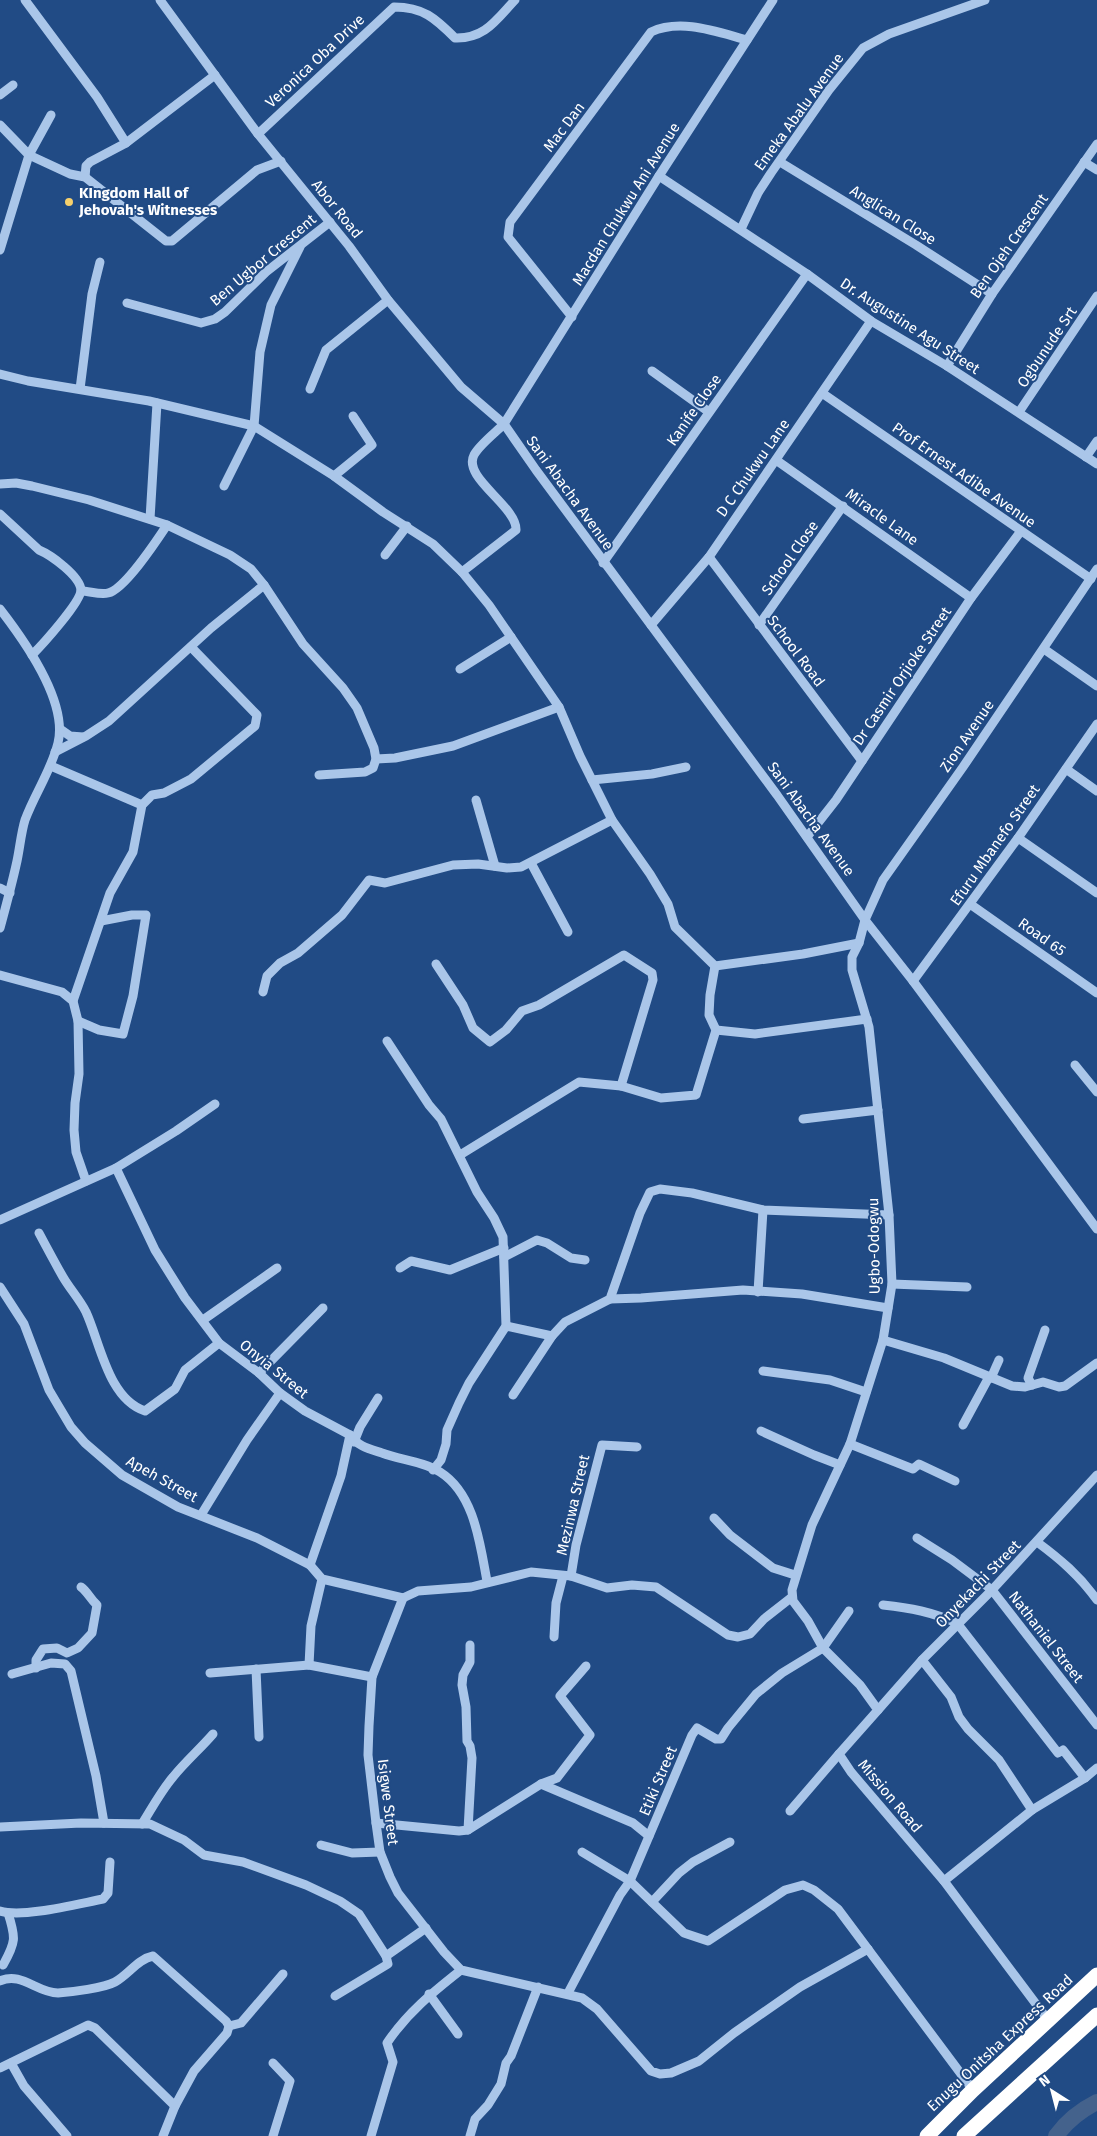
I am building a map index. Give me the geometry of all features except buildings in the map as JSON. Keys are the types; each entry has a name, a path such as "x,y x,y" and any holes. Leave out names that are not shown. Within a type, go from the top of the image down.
{"highway":[{"name":"Enugu Onitsha Express Road","path":"927,2136 973,2090 1097,1975"},
{"path":"964,2136 1097,2015"}],"street":[{"path":"25,0 97,96 126,143"},
{"name":"Abor Road","path":"160,0 258,134 330,222 388,300 460,387 504,424"},
{"name":"Veronica Oba Drive","path":"258,134 394,3 412,7 434,18 455,38 470,38 484,31 515,0"},
{"name":"Macdan Chukwu Ani Avenue","path":"462,572 516,530 516,526 509,514 478,478 473,468 474,455 504,424 659,176 773,0"},
{"name":"Emeka Abalu Avenue","path":"741,229 758,193 829,90 863,48 889,34 985,0"},
{"name":"Mac Dan","path":"572,317 508,237 510,222 651,32 664,26 690,26 747,40"},
{"path":"84,177 86,166 90,162 126,143 215,75"},
{"path":"0,95 13,85"},
{"path":"0,250 23,179 28,155 51,115"},
{"path":"0,125 28,155 70,174 84,177 152,232 166,241 172,242 257,170 281,161"},
{"name":"Ben Ojeh Crescent","path":"947,366 992,294 1097,144"},
{"name":"Anglican Close","path":"780,162 992,294"},
{"path":"1084,162 1097,170"},
{"name":"Dr. Augustine Agu Street","path":"659,176 741,229 871,320 947,366 1097,464"},
{"name":"Ben Ugbor Crescent","path":"127,303 201,323 215,319 225,312 266,272 330,222"},
{"path":"224,486 254,426 260,352 271,305 296,258 300,246"},
{"path":"80,389 92,294 100,262"},
{"name":"Kanife Close","path":"603,562 807,274"},
{"name":"Ogbunude Srt","path":"1019,412 1097,296"},
{"path":"310,389 326,350 388,300"},
{"name":"D C Chukwu Lane","path":"651,625 709,557 871,320"},
{"path":"652,371 709,412"},
{"path":"0,374 28,381 157,403 254,426 334,476 383,512 433,544 462,572 511,637 559,707 612,820 650,874 668,904 675,927 715,966"},
{"name":"Prof Ernest Adibe Avenue","path":"822,392 1091,579"},
{"path":"150,519 157,403"},
{"path":"334,476 372,445 353,416"},
{"name":"Sani Abacha Avenue","path":"504,424 603,562 807,837 865,920 913,981 1097,1229"},
{"path":"1086,457 1097,441"},
{"name":"Miracle Lane","path":"776,460 971,598"},
{"path":"0,484 16,483 32,486 150,519 167,525 230,555 251,569 264,585 303,644 343,688 357,708 371,739 376,759 373,768 366,772 319,775"},
{"name":"School Close","path":"759,625 843,506"},
{"path":"0,514 39,550 47,553 74,576 79,583 81,591 80,596 54,632 32,655"},
{"path":"81,591 108,593 114,590 135,569 167,525"},
{"path":"385,555 407,526"},
{"name":"Dr Casmir Orjioke Street","path":"807,837 836,800 971,598 1021,530"},
{"name":"School Road","path":"709,557 862,761"},
{"name":"Zion Avenue","path":"865,920 883,880 893,864 963,767 1097,569"},
{"path":"55,752 86,736 109,721 191,646 264,585"},
{"path":"0,609 32,655 50,691 60,729 50,766 24,823 10,893 0,928"},
{"path":"460,669 511,637"},
{"path":"86,1181 76,1152 74,1130 79,1074 78,1020 73,1000 110,893 132,852 142,805 152,795 164,793 191,779 254,726 257,715 191,646"},
{"path":"1044,649 1097,686"},
{"path":"376,759 395,758 453,746 559,707"},
{"name":"Efuru Mbanefo Street","path":"913,981 1018,838 1097,724"},
{"path":"60,729 70,736 86,736"},
{"path":"50,766 142,805"},
{"path":"592,780 662,772 686,767"},
{"path":"1066,769 1097,791"},
{"path":"476,800 495,866"},
{"path":"263,992 267,976 273,969 280,962 298,953 342,915 369,880 385,882 453,865 478,864 521,867 612,820"},
{"path":"1018,838 1097,893"},
{"path":"530,863 568,932"},
{"path":"0,888 10,893"},
{"name":"Road 65","path":"970,904 1097,993"},
{"path":"78,1020 99,1030 123,1034 133,996 146,915 132,915 101,922"},
{"name":"Ugbo-Odogwu","path":"792,1593 795,1575 812,1525 850,1444 883,1340 892,1284 889,1215 867,1019 851,963 865,920"},
{"path":"715,966 859,943"},
{"path":"436,964 463,1005 473,1028 490,1042 506,1030 522,1011 539,1006 624,955 652,973 654,980 638,1035 620,1086"},
{"path":"460,1155 579,1082 620,1086 661,1098 696,1095 716,1030 709,1015 715,966"},
{"path":"0,975 62,992 73,1000"},
{"path":"716,1030 755,1034 867,1019"},
{"path":"387,1041 429,1105 441,1119 477,1192 499,1227 503,1237 506,1326 469,1383 448,1430 441,1460 433,1470"},
{"path":"1075,1065 1097,1092"},
{"path":"0,1220 116,1168 176,1131 215,1104"},
{"path":"803,1119 878,1110"},
{"name":"Onyia Street","path":"116,1168 155,1250 185,1298 219,1343 305,1411 388,1456 404,1458 438,1471 445,1476 462,1496 478,1530 487,1582"},
{"path":"610,1299 640,1213 650,1192 660,1189 692,1193 763,1210 889,1215"},
{"path":"758,1292 763,1210"},
{"path":"39,1233 63,1278 85,1311 109,1374 117,1387 136,1408 144,1411 167,1397 176,1389 185,1370 219,1343"},
{"path":"400,1268 411,1262 450,1270 536,1240 547,1243 571,1258 585,1260"},
{"path":"203,1320 277,1268"},
{"path":"892,1284 967,1287"},
{"name":"Apeh Street","path":"0,1287 10,1306 24,1324 49,1390 71,1427 85,1443 122,1475 178,1507 257,1538 310,1565 322,1580"},
{"path":"513,1395 552,1336 565,1322 610,1299 743,1290 802,1294 888,1308"},
{"path":"0,1303 10,1306"},
{"path":"259,1373 323,1308"},
{"path":"506,1326 552,1336"},
{"path":"1032,1385 1028,1378 1045,1330"},
{"path":"883,1340 944,1358 1012,1386 1032,1385 1043,1382 1059,1387 1065,1386 1097,1363"},
{"path":"963,1425 999,1360"},
{"path":"763,1371 830,1380 866,1392"},
{"path":"201,1515 247,1440 280,1393"},
{"path":"310,1565 352,1438 378,1398"},
{"path":"762,1431 840,1465"},
{"path":"850,1444 913,1469 919,1464 955,1480"},
{"name":"Mezinwa Street","path":"567,1576 602,1445 637,1447"},
{"name":"Onyekachi Street","path":"878,1710 922,1660 959,1625 1097,1475"},
{"path":"714,1518 730,1535 773,1568 795,1575"},
{"name":"Nathaniel Street","path":"917,1538 970,1572 992,1590 1097,1725"},
{"path":"1037,1542 1067,1564 1085,1582 1097,1600"},
{"path":"309,1665 311,1626 322,1580 403,1598 418,1591 471,1587 531,1572 567,1576 607,1588 632,1585 656,1587 728,1635 738,1637 750,1634 792,1593"},
{"path":"554,1637 556,1603 567,1576"},
{"path":"36,1668 36,1660 43,1649 57,1648 67,1653 78,1648 92,1633 97,1605 90,1599 86,1591 81,1588"},
{"path":"792,1593 793,1601 808,1621 823,1648 860,1686 878,1710"},
{"name":"Isigwe Street","path":"403,1598 372,1677 368,1755 380,1852 398,1893 444,1952 461,1970"},
{"path":"884,1605 919,1609 959,1625 1058,1753 1063,1750 1085,1778"},
{"path":"823,1648 849,1611"},
{"path":"468,1830 472,1758 467,1741 466,1707 462,1685 463,1676 470,1662 470,1645"},
{"name":"Etiki Street","path":"568,1993 620,1895 630,1881 697,1728 716,1740 721,1739 756,1694 782,1673 823,1648"},
{"path":"922,1660 951,1697 959,1717 998,1760 1032,1810"},
{"path":"12,1674 51,1663 65,1664 71,1671 96,1776 104,1823"},
{"path":"210,1674 309,1665 372,1677"},
{"path":"376,1823 468,1830 541,1784 557,1778 590,1735 560,1696 586,1666"},
{"path":"256,1669 259,1737"},
{"name":"Mission Road","path":"878,1710 839,1754 851,1772 944,1881 1048,2020"},
{"path":"142,1824 173,1776 213,1734"},
{"path":"790,1811 839,1754"},
{"path":"944,1881 1032,1810 1085,1778 1097,1768"},
{"path":"541,1784 632,1823 649,1836"},
{"path":"0,1827 104,1823 150,1824 184,1840 204,1855 243,1862 306,1885 340,1900 359,1914 386,1956 387,1966 335,1996"},
{"path":"652,1902 679,1873 693,1862 730,1842"},
{"path":"321,1845 352,1853 380,1852"},
{"path":"582,1852 630,1881 684,1933 708,1940 784,1890 803,1885 814,1890 838,1908 973,2090"},
{"path":"9,1977 2,1961 14,1946 14,1938 4,1912 102,1900 108,1893 110,1862"},
{"path":"386,1956 426,1928"},
{"path":"371,2136 393,2062 387,2043 400,2024 430,1994 461,1970 568,1993 582,1998 598,2009 652,2071 660,2074 670,2073 700,2061 734,2033 793,1992 868,1949"},
{"path":"0,1982 9,1977 22,1980 43,1991 57,1993 113,1983 145,1958 153,1956 226,2021 229,2026 227,2033 194,2070 175,2106 163,2136"},
{"path":"229,2026 241,2023 283,1974"},
{"path":"470,2136 475,2119 488,2105 501,2084 506,2071 506,2063 511,2056 538,1987"},
{"path":"430,1994 458,2034"},
{"path":"0,2068 88,2025 95,2028 175,2106"},
{"path":"11,2063 24,2086 67,2136"},
{"path":"273,2063 290,2081 273,2136"}],"waterway":[{"path":"1056,2136 1075,2116 1097,2102"}],"place":[{"name":"KIngdom Hall of Jehovah's Witnesses","path":"69,202"}]}
